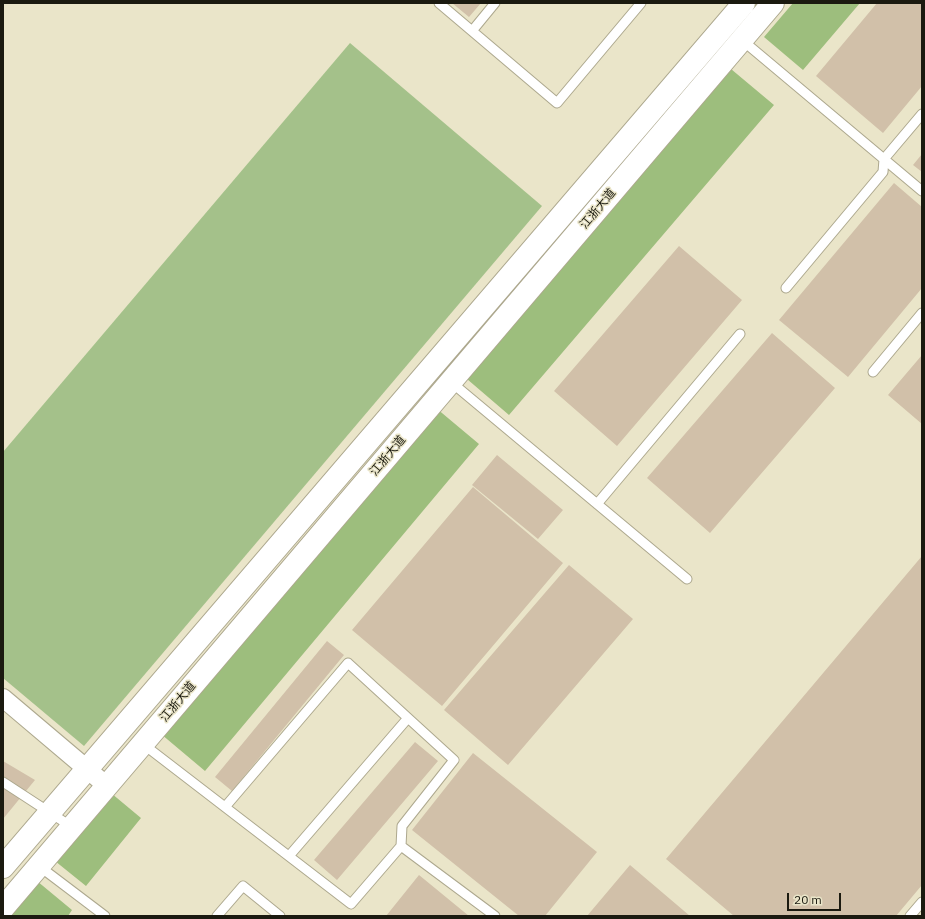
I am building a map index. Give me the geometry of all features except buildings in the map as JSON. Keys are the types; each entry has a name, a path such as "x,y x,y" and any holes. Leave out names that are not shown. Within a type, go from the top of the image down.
{"main road":[{"name":"江浙大道","path":"3,867 744,3"},
{"name":"江浙大道","path":"3,908 742,40 762,7"}],"street":[{"path":"3,698 107,786"}],"lane":[{"path":"439,3 557,103 641,3"},
{"path":"472,31 495,3"},
{"path":"742,40 922,191"},
{"path":"786,288 883,172 884,159 922,114"},
{"path":"873,372 922,313"},
{"path":"597,504 740,334"},
{"path":"451,382 687,579"},
{"path":"143,744 351,904 401,846 402,826 454,760 348,663 225,807"},
{"path":"289,856 408,718"},
{"path":"3,782 72,827"},
{"path":"401,846 494,916"},
{"path":"39,866 105,916"},
{"path":"217,916 243,886 280,916"},
{"path":"910,916 922,902"}],"green space":[{"path":"793,3 860,3 803,70 764,37"},
{"path":"350,43 542,206 84,746 3,678 3,452"},
{"path":"731,69 774,105 509,415 467,379"},
{"path":"436,408 479,444 205,771 161,734"},
{"path":"111,793 141,818 86,886 55,861"},
{"path":"37,881 72,910 68,916 7,916"}]}
